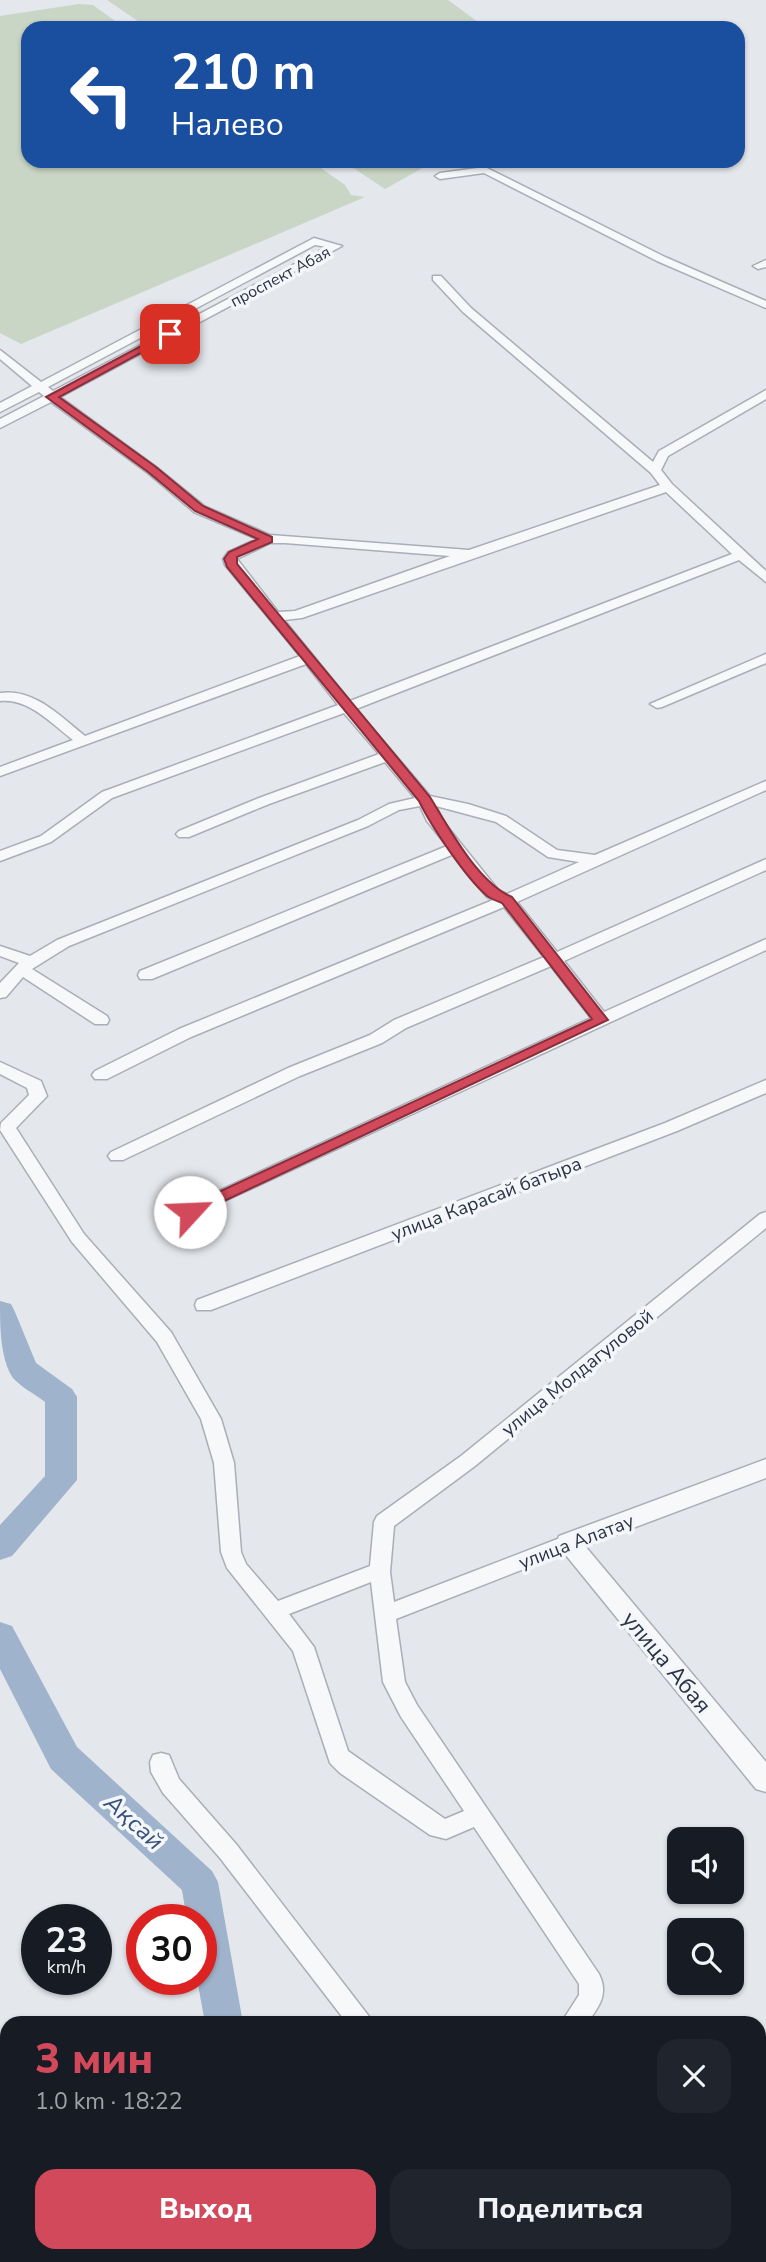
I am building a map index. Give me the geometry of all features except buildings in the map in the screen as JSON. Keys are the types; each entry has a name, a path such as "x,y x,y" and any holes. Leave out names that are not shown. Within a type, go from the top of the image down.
{"street":[{"path":"440,176 485,170 661,258 766,305"},
{"name":"проспект Абая","path":"0,408 314,241 337,246 0,424"},
{"path":"437,278 467,310 654,470 668,487 766,578"},
{"path":"0,353 52,397 152,470 199,509 268,539 470,554"},
{"path":"654,470 663,454 766,394"},
{"path":"275,615 297,615 668,487"},
{"path":"268,539 233,555 230,559 347,707 425,800 435,821 493,894 507,900 601,1020"},
{"path":"0,856 46,839 107,794 347,707 741,555"},
{"path":"0,772 309,658"},
{"path":"657,704 766,658"},
{"path":"0,697 9,694 23,697 83,741"},
{"path":"184,834 388,757"},
{"path":"101,1075 185,1033 507,900 766,785"},
{"path":"0,993 26,966 62,943 314,843 394,807 425,800 463,807 501,819 553,854 598,860"},
{"path":"146,975 456,848"},
{"path":"117,1156 294,1072 376,1039 400,1024 554,959 766,863"},
{"path":"190,1212 766,944"},
{"path":"0,951 26,966 101,1020"},
{"path":"0,1067 35,1085 39,1090 38,1096 7,1127 78,1238 164,1337 211,1419 224,1463 231,1552 237,1568 303,1647 332,1745 348,1766 438,1828 446,1829 479,1815"},
{"name":"улица Карасай батыра","path":"204,1305 671,1127 766,1086"},
{"name":"улица Молдагуловой","path":"380,1572 384,1522 468,1461 766,1218"},
{"name":"улица Алатау","path":"386,1614 766,1468"},
{"name":"улица Абая","path":"568,1543 766,1781"},
{"path":"274,1611 356,1578 380,1572 394,1682 409,1710 591,1982 590,1998 578,2016"},
{"path":"161,1762 162,1772 171,1786 228,1852 357,2016"}],"green space":[{"path":"107,0 448,0 476,21 138,21"},
{"path":"79,4 93,5 115,21 21,21 21,168 321,168 345,185 351,195 365,197 21,344 0,333 0,16"},
{"path":"354,168 422,168 385,189"}],"waterway":[{"name":"Ақсай","path":"0,1312 23,1370 61,1397 61,1480 0,1547"},
{"name":"Ақсай","path":"0,1636 64,1758 199,1882 223,2016"}],"route":[{"path":"170,334 52,397 152,470 199,509 268,539 233,555 230,559 232,565 425,800 435,821 493,894 507,900 601,1020 190,1212"}]}
